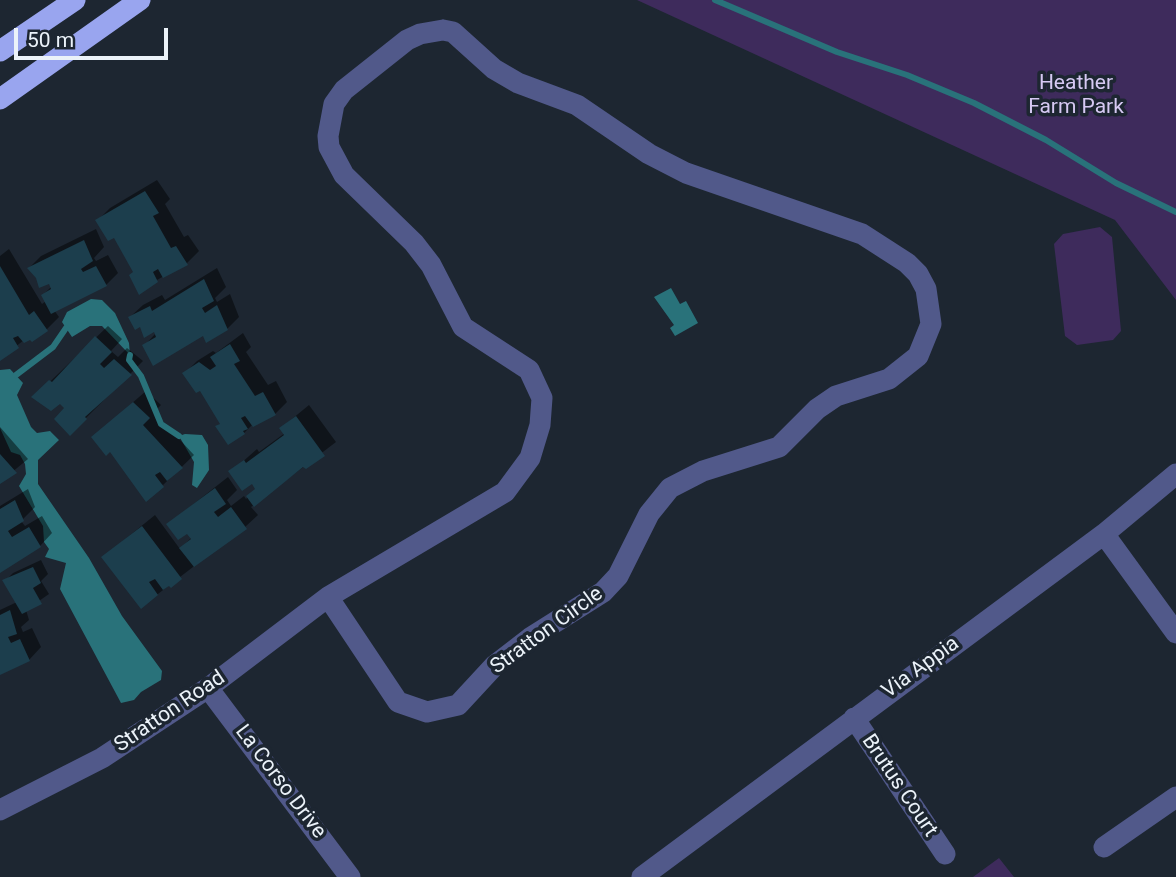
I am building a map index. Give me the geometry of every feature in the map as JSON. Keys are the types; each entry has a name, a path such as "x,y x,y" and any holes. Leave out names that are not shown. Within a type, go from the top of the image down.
{"highway":[{"path":"0,51 75,0"},
{"path":"0,99 139,0"}],"street":[{"name":"Stratton Circle","path":"443,30 453,32 494,69 518,83 578,105 649,154 686,173 862,234 907,263 926,289 931,324 927,340 918,356 905,368 871,387 836,396 817,409 779,447 703,471 670,488 656,503 618,576 604,592 503,659 458,705 427,712 398,702 328,597 505,492 530,458 540,425 541,398 529,370 478,340 463,327 431,265 414,243 344,175 329,147 334,104 344,90 420,34 443,30"},
{"name":"Via Appia","path":"649,875 854,718 1104,534 1176,474"},
{"path":"1104,534 1176,633"},
{"name":"Stratton Road","path":"0,810 102,758 208,688 328,597"},
{"name":"La Corso Drive","path":"208,688 350,877"},
{"name":"Brutus Court","path":"854,718 945,853"},
{"path":"1104,847 1176,797"}],"green space":[{"name":"Heather Farm Park","path":"637,0 1176,0 1176,300 1115,220"},
{"path":"1100,227 1112,237 1121,331 1113,340 1077,345 1065,336 1054,244 1063,234"},
{"path":"999,858 1014,877 973,877"}],"water":[{"path":"671,288 680,304 686,301 698,323 675,336 670,328 674,325 654,297"},
{"path":"91,299 102,300 115,313 129,343 130,355 102,326 90,326 72,337 62,322 67,312"},
{"path":"10,369 23,383 17,395 31,427 37,433 50,431 59,440 38,460 38,484 89,558 122,616 162,671 161,680 141,692 134,700 121,703 60,589 66,563 45,557 49,549 44,542 43,526 19,486 26,474 25,464 20,455 11,452 0,428 0,370"},
{"path":"202,435 208,445 209,470 197,488 192,485 194,462 179,436"}],"building":[{"path":"145,191 159,213 153,216 171,248 176,246 188,265 163,278 158,269 153,272 158,282 139,295 129,275 133,272 114,238 108,241 95,220"},
{"path":"84,240 93,261 81,269 83,272 96,266 107,286 51,314 41,295 51,289 49,284 39,288 36,278 27,268"},
{"path":"0,266 29,315 34,311 48,331 32,342 30,340 24,343 18,336 13,338 19,348 0,361"},
{"path":"204,279 214,301 202,308 205,313 217,305 228,330 206,343 203,336 153,366 142,345 156,337 154,332 144,338 140,327 135,330 128,317 150,306 152,311"},
{"path":"95,336 112,352 100,364 104,368 114,359 132,375 85,417 87,419 70,436 54,419 64,408 60,404 51,411 31,397 49,380 52,382"},
{"path":"230,344 240,361 234,364 255,396 263,392 276,415 253,427 245,416 241,418 248,429 228,445 215,426 220,424 200,391 196,393 182,373 199,362 210,370 216,366 210,357"},
{"path":"133,402 150,418 143,425 183,468 167,481 160,472 155,475 164,487 146,502 110,452 106,456 91,437"},
{"path":"296,416 325,456 306,469 303,467 254,507 246,496 255,489 252,484 242,491 228,471 244,460 246,463 284,435 279,428"},
{"path":"0,454 17,473 0,484"},
{"path":"215,488 226,504 214,512 218,517 231,507 247,529 194,567 179,548 191,539 187,534 178,540 166,524"},
{"path":"15,500 24,521 8,531 12,537 29,527 41,547 0,573 0,509"},
{"path":"142,526 182,579 171,588 169,586 163,590 155,579 149,582 158,595 141,609 101,557"},
{"path":"33,567 41,583 33,588 42,604 22,614 2,580"},
{"path":"10,610 17,634 8,637 11,643 20,639 30,661 0,675 0,615"}],"waterway":[{"path":"715,0 837,52 907,75 974,103 1046,140 1116,183 1176,212"},
{"path":"16,375 53,347 66,328"},
{"path":"130,355 129,360 141,376 161,424 179,436"}]}
